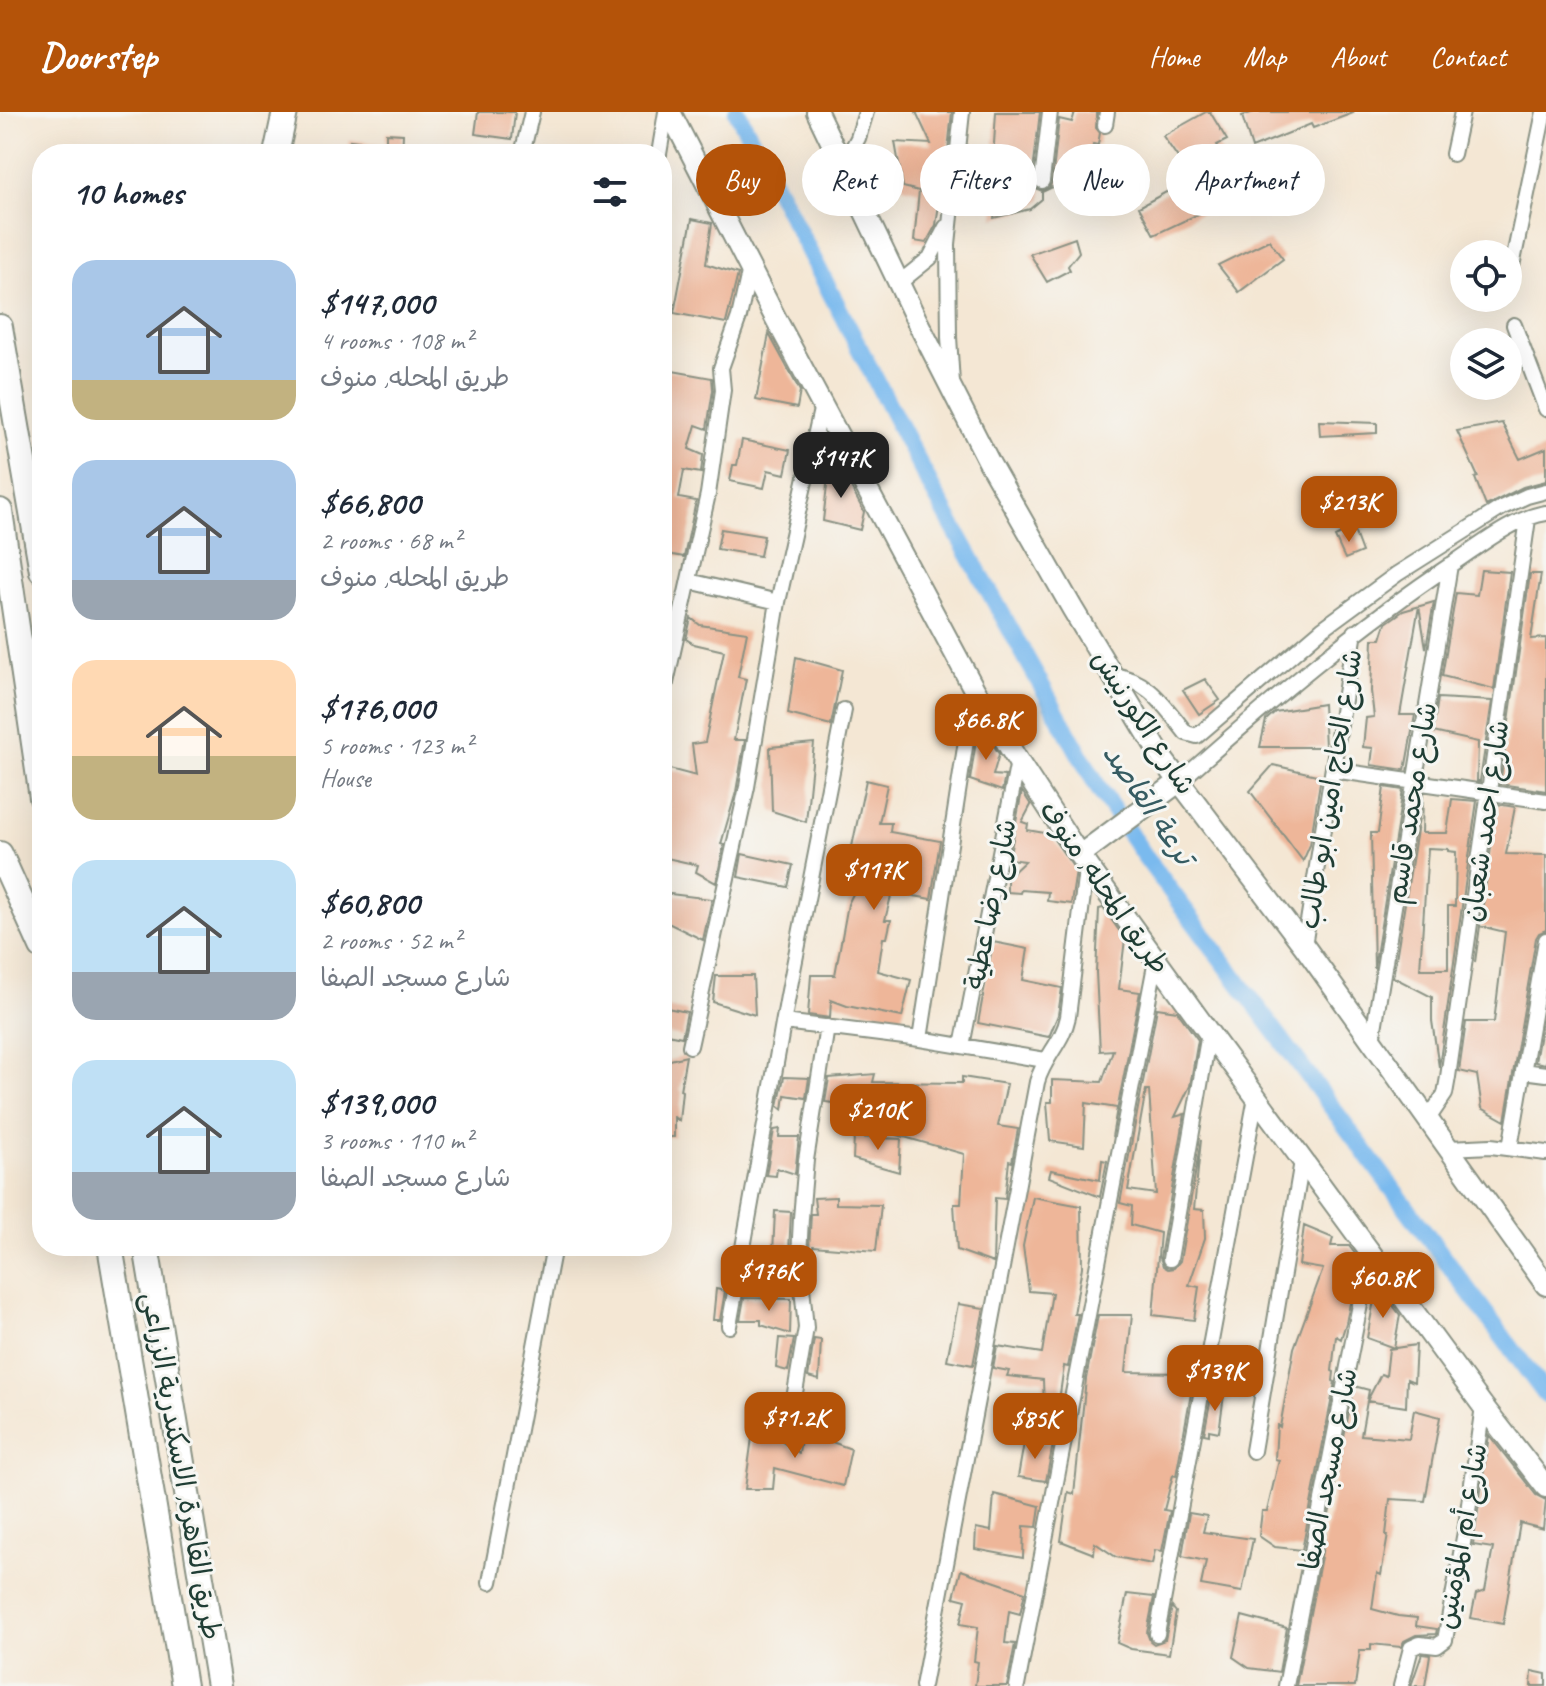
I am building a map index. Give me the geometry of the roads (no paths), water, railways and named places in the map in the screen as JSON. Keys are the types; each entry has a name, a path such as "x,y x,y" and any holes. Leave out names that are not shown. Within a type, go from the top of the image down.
{"highway":[{"path":"278,144 285,112"},
{"path":"0,327 32,507"},
{"path":"28,481 32,490"},
{"path":"0,511 32,730"},
{"path":"0,854 32,925"},
{"name":"طريق القاهرة, الاسكندرية الزراعى","path":"112,1256 184,1686"},
{"name":"طريق القاهرة, الاسكندرية الزراعى","path":"148,1256 219,1686"}],"main road":[{"name":"طريق المحله, منوف","path":"668,112 974,689 1018,761 1084,859 1302,1161 1546,1487"},
{"name":"شارع الكورنيش","path":"817,112 832,144"},
{"name":"شارع الكورنيش","path":"867,216 953,392 1029,534 1164,761 1304,946 1544,1275"},
{"path":"1084,859 1180,781"}],"street":[{"path":"524,144 532,112"},
{"path":"661,144 668,112"},
{"path":"855,144 866,112"},
{"path":"959,144 962,112"},
{"path":"1042,181 1050,112"},
{"path":"1453,154 1462,112"},
{"path":"1517,240 1544,112"},
{"path":"899,283 930,258 944,234 950,216"},
{"path":"952,216 948,282 953,392"},
{"path":"672,657 710,479 723,390 721,368 739,317 750,268"},
{"path":"1514,325 1546,409"},
{"path":"690,1046 747,787 778,602 822,405"},
{"path":"1113,675 1145,685 1155,693 1186,733 1197,736 1322,629 1397,574 1503,507 1546,491"},
{"path":"1180,781 1263,707 1355,632 1490,539 1546,513"},
{"name":"شارع احمد شعبان","path":"1428,1119 1445,1094 1448,1077 1528,519"},
{"name":"شارع محمد قاسم","path":"1372,1041 1450,565"},
{"path":"689,581 778,602"},
{"name":"شارع الحاج امين ابو طالب","path":"1304,946 1355,632"},
{"path":"920,1039 974,689"},
{"path":"729,1326 844,710"},
{"name":"شارع رضا عطية","path":"962,1046 1018,761"},
{"path":"1333,770 1546,801"},
{"path":"923,1686 1036,1089 1045,1060 1059,1043 1066,1026 1084,859"},
{"path":"1510,1148 1523,1071 1538,1029 1546,940"},
{"path":"1017,1686 1156,960"},
{"path":"784,1022 920,1039 1045,1060"},
{"path":"788,1434 806,1328 799,1257 806,1160 827,1027"},
{"path":"1170,1259 1209,1033"},
{"path":"1523,1071 1546,1074"},
{"path":"1157,1634 1256,1097"},
{"path":"1449,1148 1472,1146 1546,1153"},
{"path":"1253,1451 1302,1161"},
{"name":"شارع مسجد الصفا","path":"1286,1686 1370,1253"},
{"path":"490,1582 552,1256"},
{"name":"شارع أم المؤمنين","path":"1401,1686 1411,1648 1420,1644 1437,1646 1445,1640 1465,1532 1483,1406"}],"waterway":[{"name":"ترعة القاصد","path":"737,112 929,483 1099,789 1144,855 1546,1395"}]}
